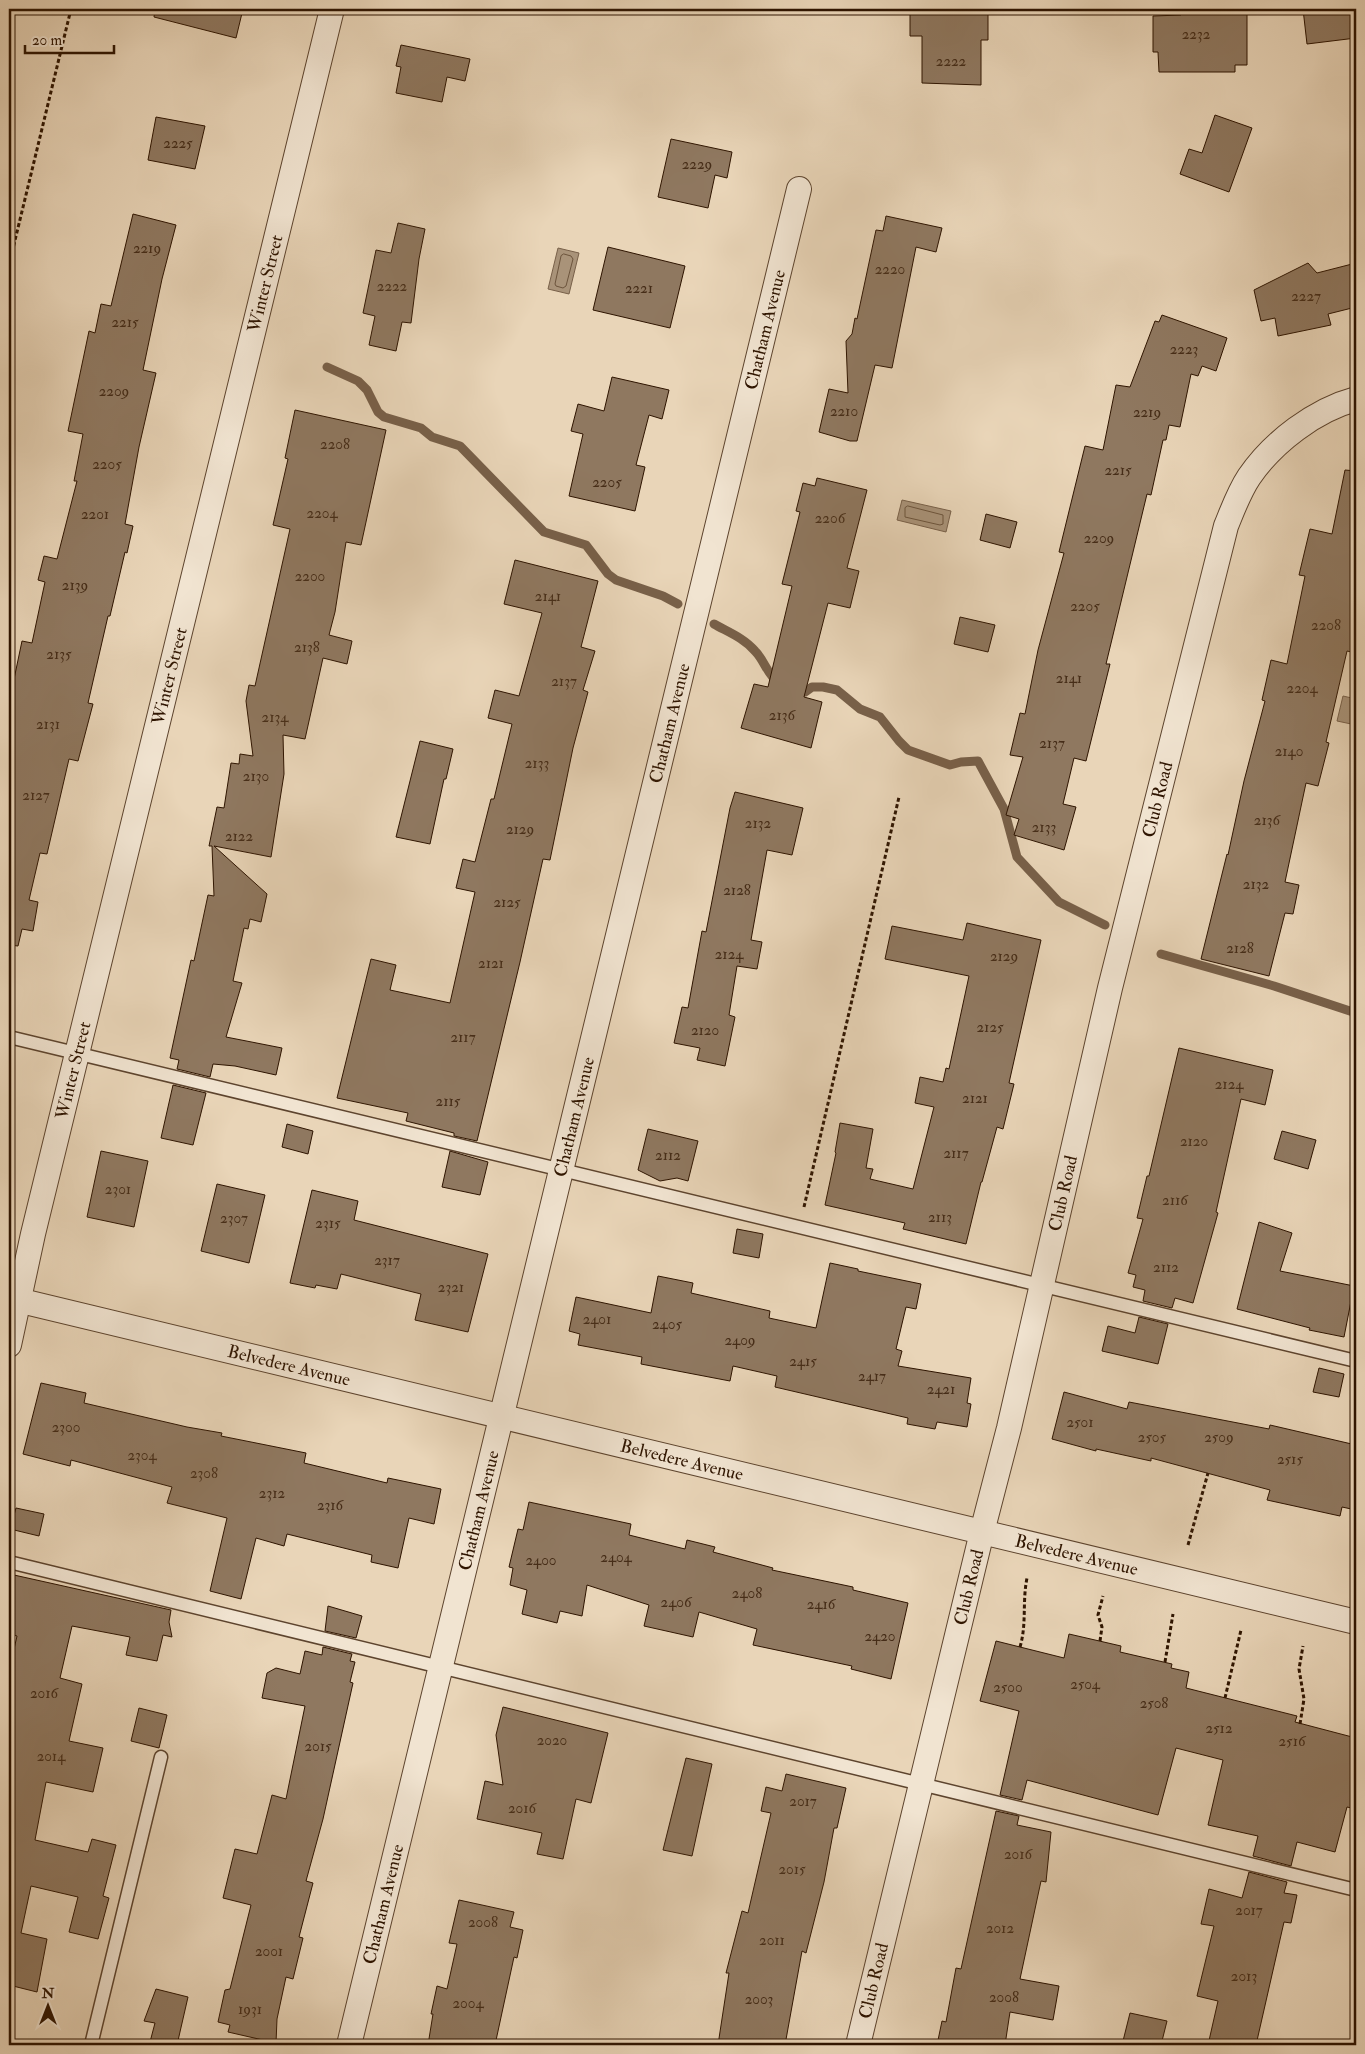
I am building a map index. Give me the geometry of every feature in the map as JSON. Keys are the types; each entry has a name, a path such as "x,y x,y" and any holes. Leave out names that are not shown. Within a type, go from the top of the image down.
{"street":[{"name":"Winter Street","path":"9,1346 14,1299 77,1053 332,9"},
{"name":"Chatham Avenue","path":"349,2045 799,189"},
{"name":"Club Road","path":"858,2045 982,1532 1009,1428 1108,996 1226,526 1237,499 1249,477 1277,445 1320,414 1356,399"},
{"name":"Belvedere Avenue","path":"14,1299 1356,1622"}],"lane":[{"path":"9,1036 1356,1361"},
{"path":"9,1562 1356,1890"},
{"path":"91,2045 160,1757"}],"path":[{"path":"9,265 71,9"},
{"path":"799,1227 899,797"},
{"path":"1188,1545 1208,1473"},
{"path":"1020,1647 1024,1624 1023,1601 1027,1578"},
{"path":"1100,1641 1102,1627 1098,1615 1103,1596"},
{"path":"1165,1662 1173,1614"},
{"path":"1225,1698 1241,1630"},
{"path":"1300,1724 1304,1698 1299,1669 1304,1646"},
{"path":"1356,1696 1356,1706"}],"water":[{"path":"558,248 579,253 569,294 548,289"},
{"path":"902,500 951,511 946,532 897,520"},
{"path":"1343,696 1356,699 1356,725 1337,721"}],"building":[{"path":"155,9 243,9 236,38 154,17"},
{"path":"1181,9 1247,9 1247,65 1235,65 1235,72 1159,72 1158,52 1153,52 1153,16 1181,15"},
{"path":"1303,9 1356,9 1356,38 1307,44"},
{"path":"988,10 988,40 981,40 981,85 922,83 922,36 910,36 910,11"},
{"path":"401,45 470,59 465,81 447,77 442,102 396,93 401,67 396,66"},
{"path":"1215,115 1252,128 1229,192 1180,174 1189,149 1202,153"},
{"path":"156,117 205,126 195,169 148,160"},
{"path":"671,139 732,152 727,178 715,175 708,208 658,197"},
{"path":"133,214 176,225 162,279 143,370 156,373 139,447 125,524 133,526 110,616 108,616 88,703 93,704 78,761 69,759 47,854 40,853 29,900 38,902 33,931 22,929 18,946 9,945 9,683 13,684 22,641 32,643 45,582 38,580 44,556 57,559 77,481 74,481 83,434 68,431 89,331 95,333 101,304 111,306"},
{"path":"886,216 942,228 936,252 916,247 892,368 875,365 857,441 850,441 819,432 829,389 848,393 846,341 852,334 855,318 857,319 876,230 883,231"},
{"path":"398,223 425,229 419,259 411,323 402,322 396,351 369,345 375,316 363,313 376,250 391,253"},
{"path":"608,247 685,266 670,328 593,310"},
{"path":"1308,263 1317,273 1356,263 1356,307 1328,314 1331,325 1278,336 1275,318 1261,321 1254,290"},
{"path":"1162,315 1227,338 1216,371 1202,366 1198,376 1191,374 1180,427 1169,425 1166,440 1163,440 1151,495 1147,494 1106,664 1110,664 1086,761 1074,758 1063,804 1076,807 1064,850 1014,835 1019,819 1006,815 1023,757 1010,755 1020,713 1025,714 1038,650 1064,553 1059,552 1085,446 1103,450 1116,385 1130,387 1155,321 1159,322"},
{"path":"612,377 669,390 662,419 649,415 636,465 645,467 635,511 569,496 583,434 571,431 578,404 604,411"},
{"path":"295,410 386,430 361,545 346,542 335,612 329,635 352,641 347,664 323,658 305,739 283,735 284,774 271,857 214,846 267,894 261,922 250,919 248,929 244,928 233,981 242,983 226,1037 282,1048 276,1075 235,1066 213,1064 210,1077 177,1069 179,1060 170,1058 191,960 194,961 208,895 214,896 212,846 209,846 217,807 224,808 231,763 239,764 240,754 253,756 246,701 249,685 255,686 290,529 273,525 288,459 285,458"},
{"path":"1345,470 1356,471 1356,653 1347,651 1326,742 1329,743 1318,786 1306,783 1285,882 1299,885 1293,914 1285,913 1269,976 1201,959 1265,701 1262,700 1271,660 1287,664 1305,576 1299,575 1310,529 1332,534"},
{"path":"817,478 867,490 847,568 859,571 850,608 828,603 804,697 822,702 811,748 741,728 754,684 768,687 792,586 782,584 800,512 796,511 803,483 815,486"},
{"path":"986,514 1017,522 1010,548 980,540"},
{"path":"515,560 598,581 581,647 595,651 583,690 588,692 573,748 550,860 543,859 477,1141 406,1121 408,1113 337,1098 371,959 396,965 390,990 450,1003 475,892 456,888 463,859 475,862 491,799 494,799 512,724 488,718 495,690 519,696 542,613 504,604"},
{"path":"960,617 995,625 988,652 954,644"},
{"path":"420,741 453,749 446,779 444,779 430,844 396,837"},
{"path":"735,792 803,808 792,855 767,850 751,940 762,942 757,969 737,966 729,1015 735,1017 725,1066 697,1060 700,1048 674,1043 682,1007 688,1008 702,931 706,932 730,808"},
{"path":"967,923 1041,940 1009,1083 1014,1084 1003,1129 997,1127 966,1244 903,1229 905,1223 825,1205 840,1123 873,1129 866,1168 873,1169 870,1179 913,1189 934,1107 915,1103 920,1077 943,1082 946,1068 949,1069 969,976 885,959 892,926 963,940"},
{"path":"1179,1048 1273,1070 1265,1105 1241,1099 1216,1212 1218,1213 1193,1303 1175,1298 1172,1308 1143,1301 1145,1290 1133,1287 1136,1275 1128,1273 1143,1219 1137,1218 1147,1176 1149,1176"},
{"path":"173,1085 206,1093 193,1145 161,1138"},
{"path":"287,1124 313,1131 308,1154 282,1147"},
{"path":"648,1129 698,1141 688,1181 677,1178 660,1181 638,1170"},
{"path":"1282,1131 1316,1140 1308,1169 1274,1159"},
{"path":"101,1151 148,1161 134,1227 87,1217"},
{"path":"450,1151 488,1162 480,1195 442,1187"},
{"path":"217,1184 265,1195 249,1263 201,1251"},
{"path":"312,1190 358,1201 354,1220 488,1254 468,1332 415,1320 421,1294 341,1274 337,1289 316,1285 315,1288 290,1283"},
{"path":"1259,1222 1292,1233 1280,1271 1354,1286 1344,1337 1309,1330 1310,1328 1237,1309"},
{"path":"737,1229 763,1234 759,1258 733,1253"},
{"path":"830,1263 921,1284 916,1309 906,1307 896,1349 902,1351 898,1366 971,1378 967,1403 971,1404 967,1427 937,1422 935,1429 907,1424 908,1418 775,1387 777,1376 733,1366 730,1381 641,1364 642,1357 578,1345 580,1334 569,1331 576,1297 651,1313 658,1276 693,1283 691,1293 770,1311 769,1318 816,1328"},
{"path":"1139,1317 1168,1324 1158,1364 1102,1351 1108,1326 1135,1333"},
{"path":"1319,1368 1344,1374 1339,1397 1313,1392"},
{"path":"41,1383 86,1393 84,1403 187,1427 222,1433 221,1436 306,1453 304,1463 387,1483 388,1478 441,1489 434,1524 409,1518 398,1568 371,1562 372,1555 287,1534 284,1546 256,1538 241,1599 210,1591 227,1518 167,1503 172,1487 71,1460 70,1466 23,1454"},
{"path":"1064,1392 1127,1409 1129,1402 1269,1429 1270,1425 1356,1445 1356,1510 1342,1507 1340,1516 1267,1500 1270,1490 1151,1458 1151,1461 1096,1449 1096,1451 1052,1439"},
{"path":"529,1502 631,1524 629,1535 685,1549 687,1540 715,1547 713,1552 773,1568 772,1570 853,1587 853,1590 908,1603 891,1679 851,1669 852,1666 753,1645 757,1629 699,1612 693,1637 644,1626 649,1605 587,1585 582,1616 560,1611 557,1623 522,1614 527,1590 510,1585 513,1568 509,1567 518,1529 523,1530"},
{"path":"16,1508 44,1514 39,1536 10,1529"},
{"path":"14,1575 171,1610 169,1622 172,1637 163,1635 157,1661 126,1655 130,1637 72,1626 60,1678 82,1684 69,1741 103,1748 93,1792 46,1782 35,1840 88,1852 92,1839 116,1845 103,1896 109,1898 98,1939 69,1932 78,1897 31,1886 21,1933 47,1939 37,1992 9,1985 9,1671 17,1636 9,1634 9,1599"},
{"path":"328,1606 362,1616 356,1638 325,1631"},
{"path":"1069,1634 1121,1646 1120,1652 1172,1664 1171,1668 1189,1672 1186,1688 1297,1716 1295,1722 1356,1738 1356,1809 1347,1807 1335,1852 1297,1842 1291,1866 1253,1856 1258,1836 1208,1825 1223,1760 1176,1748 1158,1815 1027,1780 1022,1800 1000,1795 1019,1711 980,1701 996,1641 1064,1658"},
{"path":"323,1647 352,1654 350,1661 355,1662 350,1682 353,1683 323,1819 306,1881 313,1883 299,1937 303,1938 293,1979 286,1977 277,2019 276,2043 228,2032 230,2025 218,2022 225,1990 230,1989 251,1905 223,1898 235,1849 257,1854 272,1795 286,1799 305,1706 262,1698 267,1673 276,1668 300,1674 305,1651 322,1655"},
{"path":"503,1707 608,1733 591,1803 576,1799 563,1859 537,1854 542,1833 477,1819 485,1781 503,1785 496,1735"},
{"path":"139,1708 167,1715 159,1748 131,1741"},
{"path":"686,1758 712,1764 692,1856 663,1850"},
{"path":"786,1774 846,1788 837,1828 834,1828 824,1882 806,1953 802,1951 785,2045 718,2045 729,1973 726,1973 742,1911 748,1913 771,1813 761,1811 766,1787 782,1791"},
{"path":"996,1811 1019,1816 1017,1825 1051,1832 1046,1882 1041,1881 1020,1979 1059,1986 1053,2020 1010,2012 1005,2045 937,2045 942,2021 946,2022 956,1968 961,1969"},
{"path":"1249,1872 1287,1882 1284,1893 1297,1895 1291,1923 1284,1922 1256,2045 1208,2045 1218,2001 1197,1996 1214,1926 1201,1924 1209,1889 1242,1898"},
{"path":"459,1900 514,1912 510,1927 523,1930 517,1958 514,1957 495,2045 428,2045 433,2014 431,2014 437,1986 447,1989 457,1944 449,1943"},
{"path":"156,1989 188,1997 177,2045 163,2045 150,2042 155,2023 144,2021"},
{"path":"1130,2013 1167,2021 1161,2045 1122,2045"}],"waterway":[{"path":"327,367 358,381 367,390 378,412 384,417 421,428 432,437 460,446 544,532 586,545 608,574 616,580 663,596 678,604"},
{"path":"714,624 751,646 779,683"},
{"path":"794,692 805,692 812,687 837,690 860,709 880,717 908,750 950,765 978,761 1004,809 1017,857 1059,902 1105,925"},
{"path":"1161,954 1274,986 1356,1013"}]}
